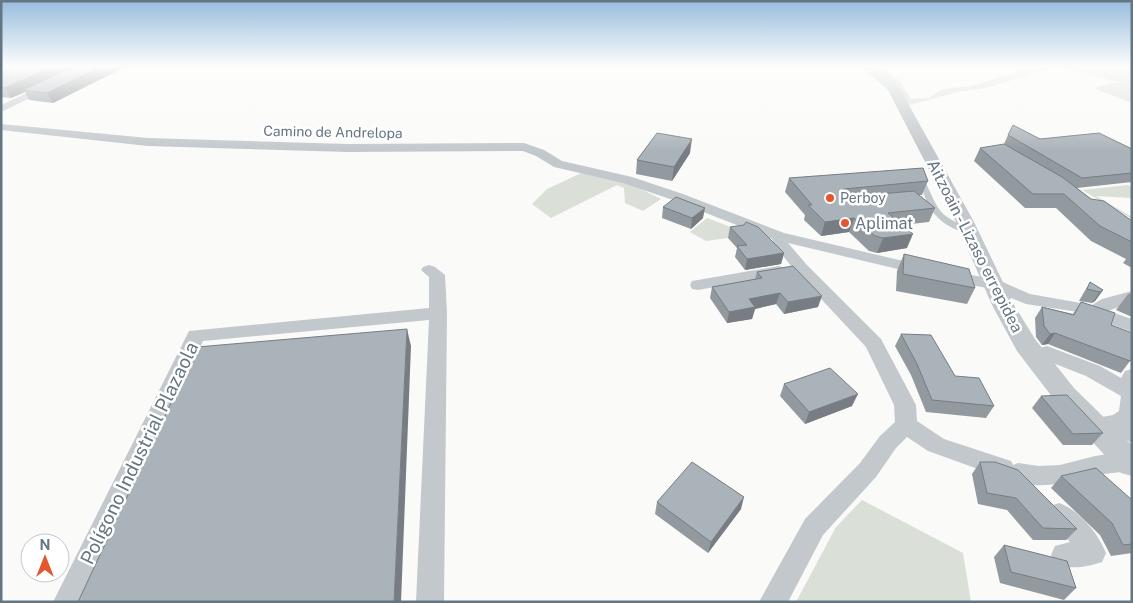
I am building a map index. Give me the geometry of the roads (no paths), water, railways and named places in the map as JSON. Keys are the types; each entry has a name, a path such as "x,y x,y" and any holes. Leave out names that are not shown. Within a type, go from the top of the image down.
{"street":[{"path":"1,109 30,95"},
{"name":"Aitzoain - Lizaso errepidea","path":"897,95 969,231 992,284 1026,345 1065,395 1114,428 1130,463"},
{"name":"Camino de Andrelopa","path":"1,127 148,142 348,148 524,148 571,168 617,177 658,190 780,236 960,279 992,284 1017,296 1066,304 1094,311 1132,326"},
{"path":"780,236 780,244 874,344 905,405 906,426"},
{"path":"698,285 801,268"},
{"path":"429,270 438,275 430,602"},
{"path":"1094,311 1108,303 1132,296"},
{"name":"Polígono Industrial Plazaola","path":"67,602 196,335 438,313"},
{"path":"1047,353 1094,371 1131,393"},
{"path":"1114,428 1125,420 1132,404 1129,381 1132,376"},
{"path":"906,426 936,446 1018,473 1039,476 1060,475 1094,466 1130,463"},
{"path":"774,602 814,527 868,470 888,442 906,426"},
{"path":"1018,473 1090,545 1094,553 1064,555"}],"lane":[{"path":"923,183 938,217 945,222 969,231"},
{"path":"903,201 931,202"}],"place":[{"name":"Perboy","path":"830,198"},
{"name":"Aplimat","path":"845,223"}]}
